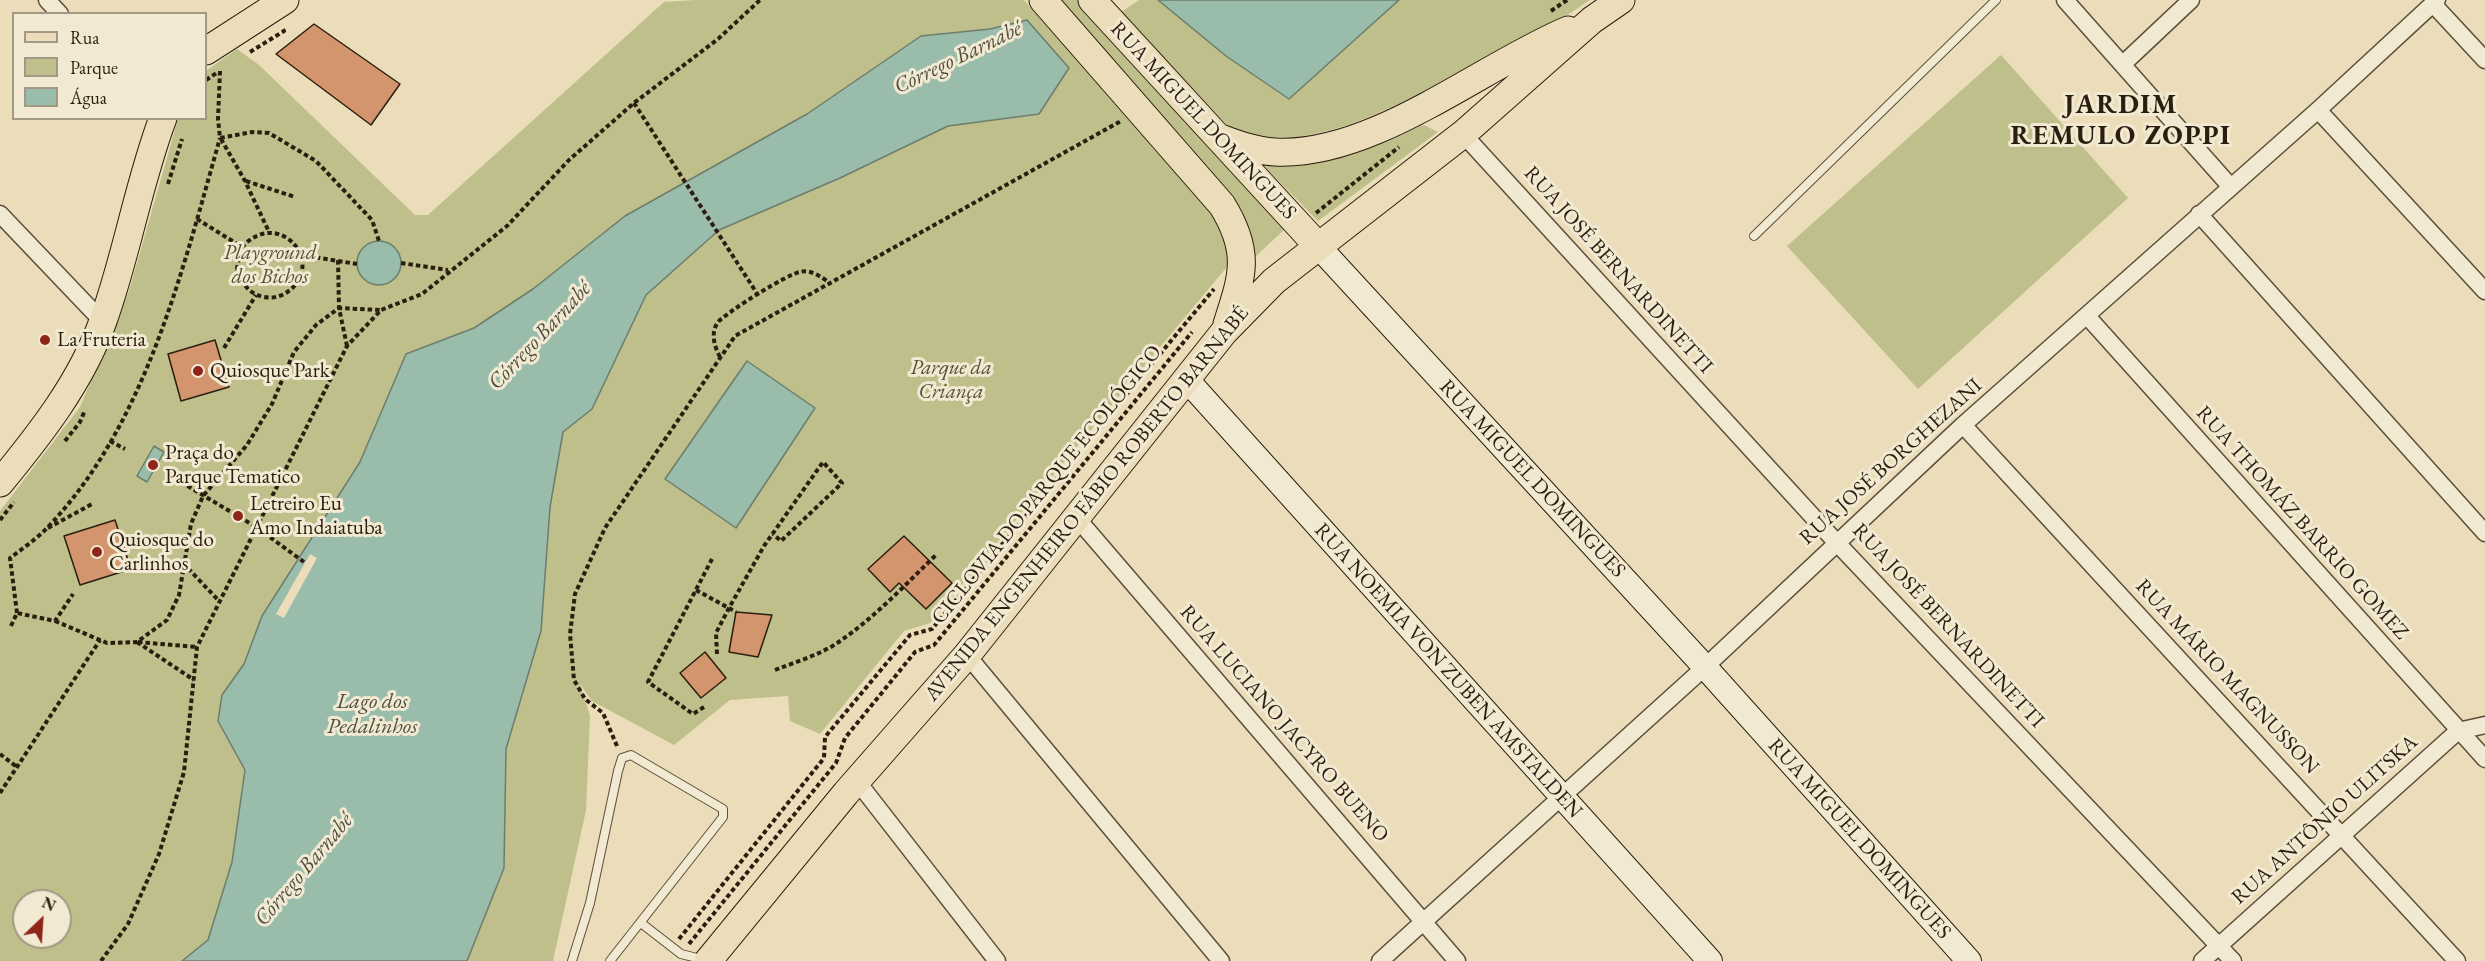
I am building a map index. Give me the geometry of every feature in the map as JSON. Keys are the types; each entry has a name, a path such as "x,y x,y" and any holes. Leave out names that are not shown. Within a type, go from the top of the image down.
{"main road":[{"path":"213,61 285,0"},
{"name":"RUA MIGUEL DOMINGUES","path":"1043,0 1222,205 1233,222 1240,240 1242,278 1212,327"},
{"name":"RUA MIGUEL DOMINGUES","path":"1092,0 1705,667 1969,961"},
{"name":"AVENIDA ENGENHEIRO FÁBIO ROBERTO BARNABÉ","path":"708,961 857,781 967,655 1186,380 1212,327 1463,134 1592,20 1621,0"},
{"path":"1218,137 1242,146 1275,152 1318,148 1365,134 1403,117 1543,40 1592,20"},
{"path":"0,483 46,428 83,368 103,322 161,120"},
{"name":"RUA NOEMIA VON ZUBEN AMSTALDEN","path":"1186,380 1710,961"}],"street":[{"path":"47,0 58,12"},
{"path":"2065,0 2230,186"},
{"path":"2123,63 2191,0"},
{"path":"2435,2 2485,60"},
{"name":"RUA JOSÉ BORGHEZANI","path":"1380,961 1705,667 1963,425 2318,110 2435,2"},
{"path":"2318,110 2485,291"},
{"name":"RUA JOSÉ BERNARDINETTI","path":"1463,134 1836,542 2233,961"},
{"path":"0,214 103,322"},
{"path":"2199,214 2485,532"},
{"name":"RUA THOMÁZ BARRIO GOMEZ","path":"2087,316 2485,759"},
{"name":"RUA MÁRIO MAGNUSSON","path":"1963,425 2457,961"},
{"name":"RUA LUCIANO JACYRO BUENO","path":"1076,517 1457,961"},
{"path":"967,655 1221,961"},
{"name":"RUA ANTÔNIO ULITSKA","path":"2202,961 2458,731 2485,725"},
{"path":"857,781 997,961"}],"lane":[{"path":"1754,236 1996,0"},
{"path":"573,961 590,903 622,758 631,755 723,809 723,817 610,961"},
{"path":"641,923 681,954 708,961"}],"path":[{"path":"137,642 167,620 179,595 191,524 203,496 247,445 272,404 294,352 316,325 339,309 381,310 422,294 449,270 507,226 569,160 634,104 718,39 760,0"},
{"path":"45,530 73,497 110,441 143,381 197,219 220,138 213,61"},
{"path":"634,104 758,295"},
{"path":"622,758 603,713 585,699 574,680 570,634 575,594 605,528 735,336 1140,111"},
{"path":"220,138 252,132 269,133 316,160 372,220 379,241"},
{"path":"220,138 245,181 268,232"},
{"path":"1300,226 1407,141"},
{"path":"245,181 295,197"},
{"path":"197,219 242,247"},
{"path":"268,232 288,238 301,255 301,275 289,292 267,298 256,295 247,288 237,268 242,247 258,234 268,232"},
{"path":"301,255 357,264"},
{"path":"338,260 339,309 347,346"},
{"path":"401,263 449,270"},
{"path":"720,357 714,348 714,332 718,322 758,295 786,277 802,271 819,275 830,283"},
{"path":"672,947 807,781 824,758 825,737 910,635 933,629 1215,287 1242,278"},
{"path":"224,348 256,295"},
{"path":"101,961 128,924 159,854 184,772 197,647 347,346 381,310"},
{"name":"CICLOVIA DO PARQUE ECOLÓGICO","path":"681,954 830,771 845,738 915,652 934,645 1212,327"},
{"path":"110,441 125,449"},
{"path":"717,654 716,633 729,608 773,534 823,462 842,483 781,541 773,534"},
{"path":"180,482 256,527 304,561"},
{"path":"12,626 16,614 10,558 45,530 92,504"},
{"path":"775,670 813,656 842,640 883,606 936,555"},
{"path":"704,707 693,714 648,682 712,560"},
{"path":"183,563 219,601"},
{"path":"696,590 736,612"},
{"path":"55,621 74,594"},
{"path":"16,614 55,621 107,643 137,642 197,647"},
{"path":"0,793 100,640"},
{"path":"137,642 195,680"},
{"path":"0,754 17,767"}],"green space":[{"path":"696,0 1024,0 1219,219 1231,262 930,623 904,631 820,734 790,721 788,696 730,700 674,745 592,701 580,684 590,716 586,810 553,961 0,961 0,511 80,407 129,291 178,120 207,120 207,70 237,49 259,65 415,215 428,215 664,2"},
{"path":"1059,0 1079,0 1284,230 1255,257 1247,223 1229,194"},
{"path":"1139,0 1158,0 1226,56 1289,99 1399,0 1590,0 1498,54 1373,115 1319,133 1275,138 1233,131 1121,12"},
{"path":"2001,55 2128,198 1918,389 1787,246"},
{"path":"1418,122 1438,132 1318,221 1265,167"}],"water":[{"path":"1158,0 1399,0 1289,99 1226,56"},
{"name":"Lago dos Pedalinhos","path":"1027,20 1069,68 1039,114 948,126 840,178 719,230 646,295 592,409 563,432 550,507 541,631 506,749 504,868 467,961 182,961 208,940 232,862 245,770 218,721 222,695 244,664 262,616 360,462 406,354 474,328 533,289 625,216 807,114 921,36 990,29"},
{"path":"379,241 394,248 401,263 394,278 379,285 364,278 357,263 364,248"},
{"path":"747,361 815,408 736,528 665,479"},
{"path":"154,446 164,452 147,482 137,476"}],"pier":[{"path":"310,554 317,558 284,618 276,614"}],"building":[{"path":"314,24 400,84 371,125 276,54"},
{"name":"Quiosque Park","path":"215,340 229,387 181,401 168,354"},
{"name":"Quiosque do Carlinhos","path":"115,520 131,569 80,585 64,536"},
{"path":"904,536 952,583 926,609 899,583 890,592 868,569"},
{"path":"736,612 772,615 758,657 729,652"},
{"path":"705,652 726,678 701,698 680,673"}],"place":[{"name":"La Fruteria","path":"45,340"},
{"name":"Quiosque Park","path":"198,371"},
{"name":"Praça do Parque Tematico","path":"153,465"},
{"name":"Letreiro Eu Amo Indaiatuba","path":"238,516"},
{"name":"Quiosque do Carlinhos","path":"97,552"}],"district":[{"name":"JARDIM REMULO ZOPPI","path":"2121,122"}],"water label":[{"name":"Córrego Barnabé","path":"958,58"},
{"name":"Córrego Barnabé","path":"540,336"},
{"name":"Córrego Barnabé","path":"304,870"}],"park label":[{"name":"Playground dos Bichos","path":"270,265"},
{"name":"Parque da Criança","path":"951,380"}]}
